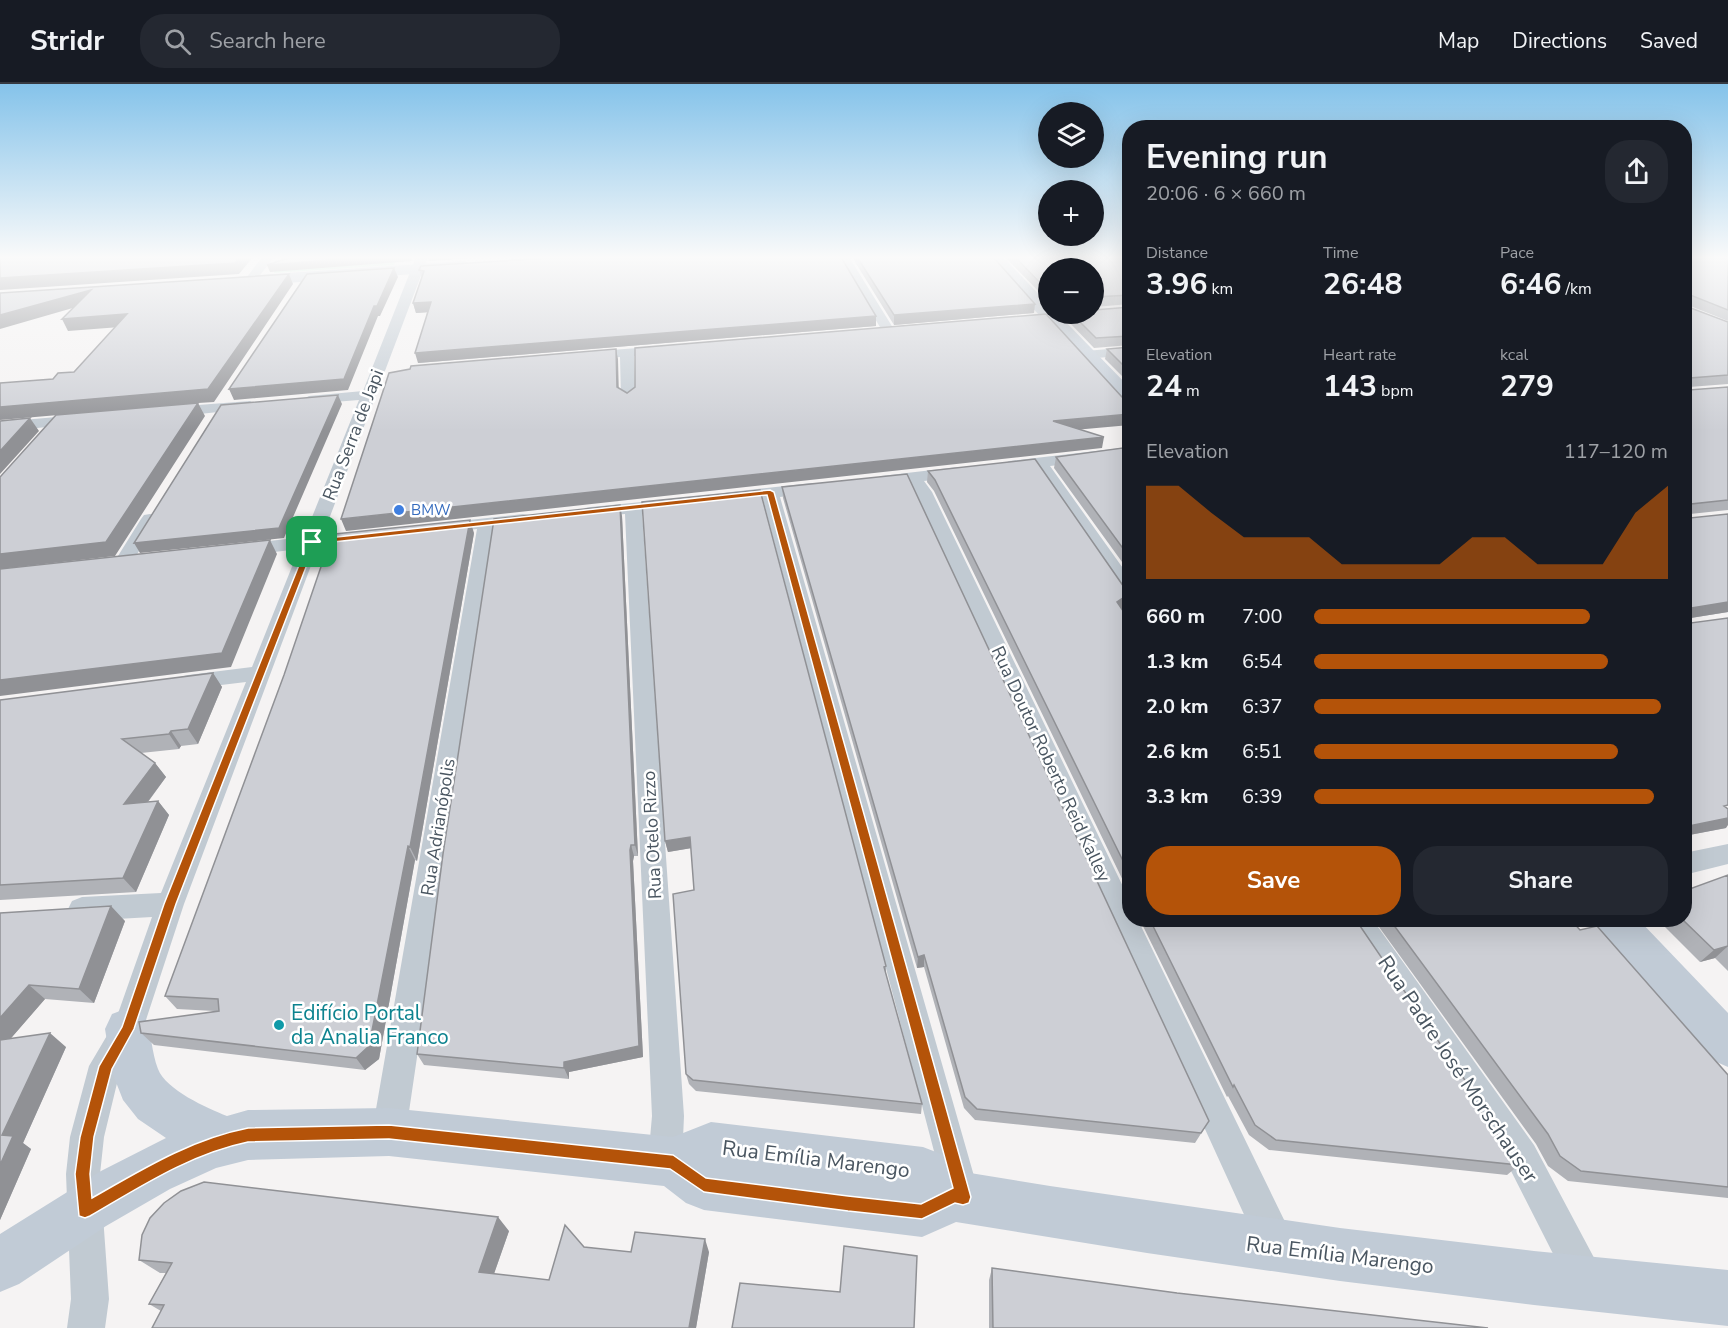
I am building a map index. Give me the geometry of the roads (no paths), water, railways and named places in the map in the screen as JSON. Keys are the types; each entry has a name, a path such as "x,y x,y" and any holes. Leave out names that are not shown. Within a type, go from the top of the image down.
{"street":[{"name":"Rua Serra de Japi","path":"86,1328 90,1299 82,1174 87,1137 105,1066 128,1029 170,904 368,395 382,373 402,315"},
{"path":"879,315 889,331"},
{"path":"1016,320 1038,318"},
{"path":"1057,324 1122,393"},
{"path":"567,358 674,349"},
{"path":"1086,355 1122,352"},
{"path":"627,353 628,398"},
{"path":"207,427 232,389"},
{"path":"299,401 368,395"},
{"path":"162,412 265,404"},
{"path":"0,427 93,419"},
{"path":"44,438 58,422"},
{"path":"993,468 1122,454"},
{"path":"1039,462 1122,581"},
{"path":"858,483 970,471"},
{"name":"Rua Doutor Roberto Reid Kalley","path":"913,477 923,492 1122,915"},
{"path":"713,499 825,487"},
{"path":"770,492 959,1196"},
{"path":"577,514 690,501"},
{"path":"122,564 159,505"},
{"name":"Rua Otelo Rizzo","path":"633,508 669,1162"},
{"path":"420,530 543,517"},
{"name":"Rua Adrianópolis","path":"389,1132 487,523"},
{"path":"226,552 386,534"},
{"path":"100,566 146,561"},
{"path":"166,685 261,673"},
{"path":"1692,862 1728,854"},
{"path":"57,910 170,904"},
{"name":"Rua Doutor Roberto Reid Kalley","path":"1128,927 1279,1248"},
{"name":"Rua Padre José Morschauser","path":"1362,927 1522,1157 1588,1285"},
{"path":"1619,927 1728,1045"},
{"path":"128,1029 140,1085 156,1103 204,1132 225,1140"},
{"path":"0,1265 85,1210 167,1164 225,1140 248,1135 389,1132 669,1162"},
{"name":"Rua Emília Marengo","path":"669,1162 704,1185 922,1211 959,1196 1279,1248 1588,1285 1728,1298"}],"place":[{"name":"BMW","path":"399,510"},
{"name":"Edifício Portal da Analia Franco","path":"279,1025"}]}
